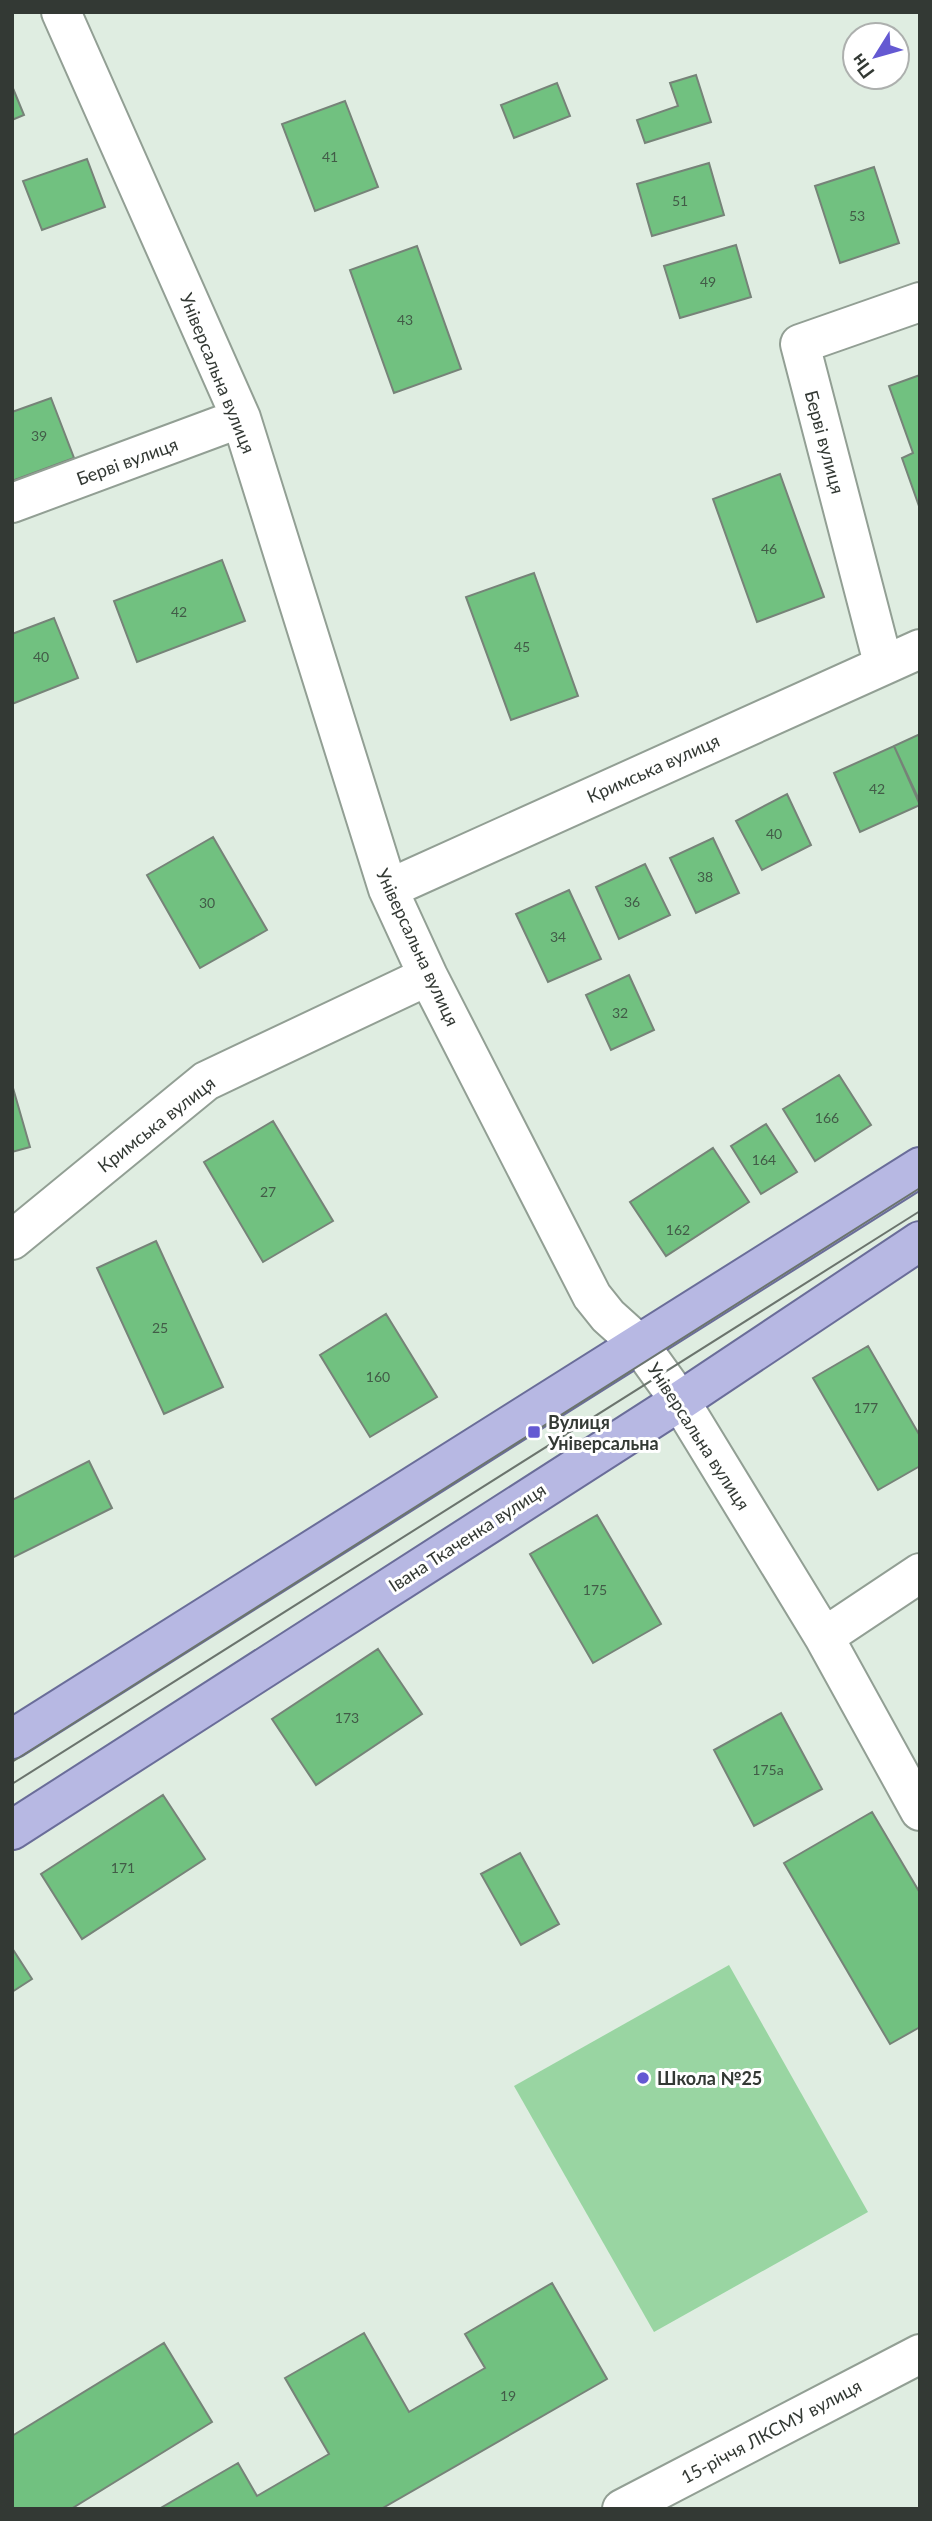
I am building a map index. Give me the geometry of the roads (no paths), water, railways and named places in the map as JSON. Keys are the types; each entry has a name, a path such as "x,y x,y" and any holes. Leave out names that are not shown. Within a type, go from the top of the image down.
{"main road":[{"path":"12,1739 920,1167"},
{"name":"Івана Ткаченка вулиця","path":"12,1830 680,1401 920,1241"}],"street":[{"name":"Універсальна вулиця","path":"61,12 241,418 387,889 428,976 592,1296 608,1316 639,1344 680,1401 824,1637 920,1811"},
{"name":"Берві вулиця","path":"883,663 800,345 920,302"},
{"name":"Берві вулиця","path":"12,503 241,418"},
{"name":"Кримська вулиця","path":"387,889 883,663 920,649"},
{"name":"Кримська вулиця","path":"12,1240 206,1081 428,976"},
{"path":"824,1637 920,1573"},
{"name":"15-річчя ЛКСМУ вулиця","path":"622,2509 920,2354"}],"tram line":[{"path":"12,1762 920,1188"},
{"path":"12,1784 920,1211"}],"place":[{"name":"Вулиця Універсальна","path":"534,1432"},
{"name":"Школа №25","path":"643,2078"}]}
